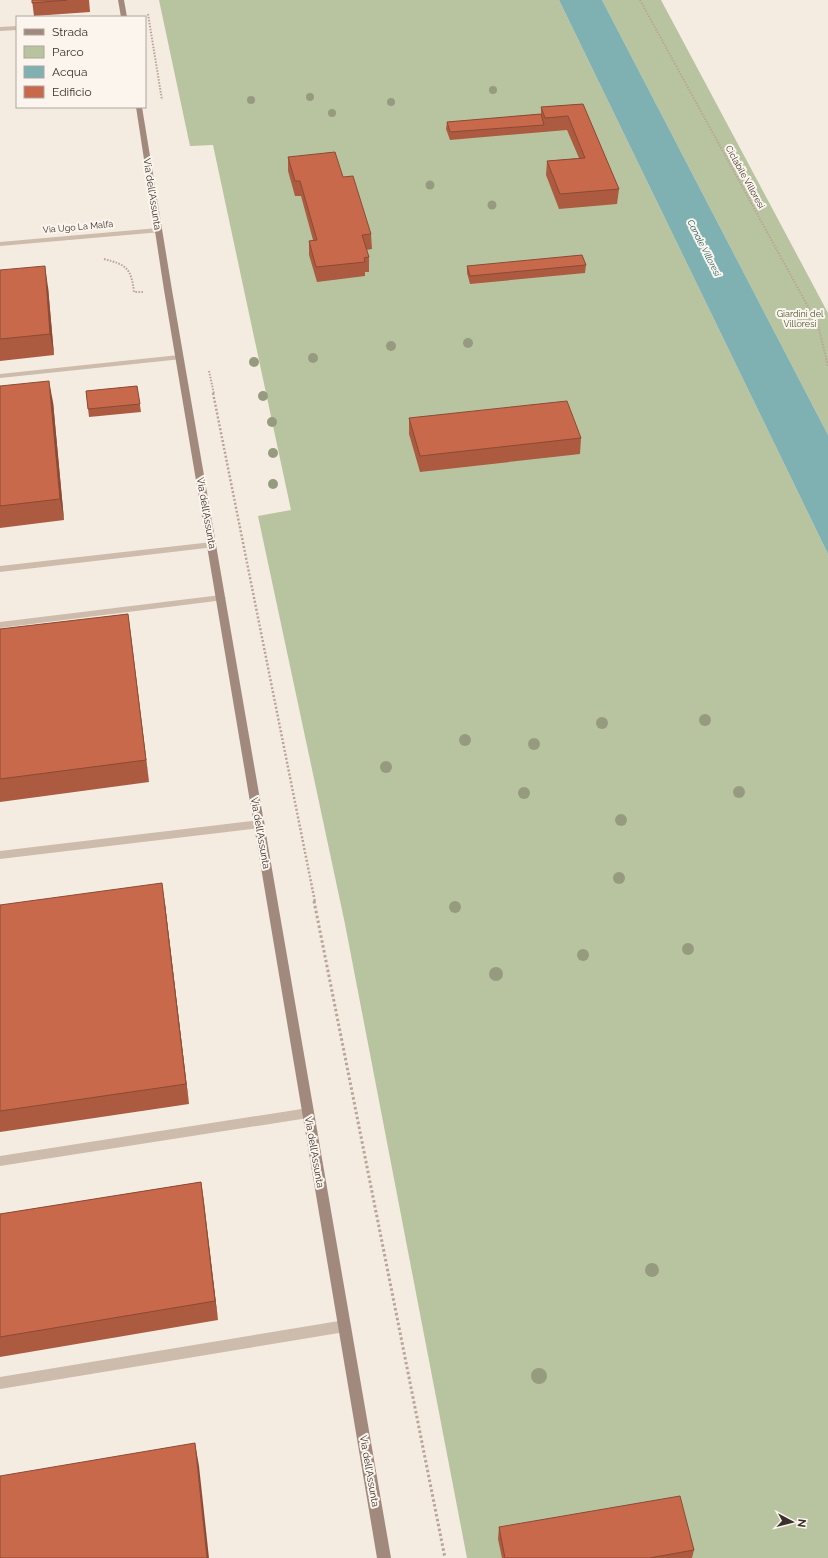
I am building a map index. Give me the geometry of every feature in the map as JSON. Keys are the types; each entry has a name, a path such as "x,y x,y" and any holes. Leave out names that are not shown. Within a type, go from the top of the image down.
{"street":[{"path":"121,0 124,16"},
{"path":"0,29 16,28"},
{"name":"Via dell'Assunta","path":"139,108 179,357 260,824 384,1558"},
{"name":"Via Ugo La Malfa","path":"0,244 158,230"},
{"path":"0,376 179,357"},
{"path":"0,569 212,545"},
{"path":"0,625 221,598"},
{"path":"0,855 260,824"},
{"path":"0,1161 308,1112"},
{"path":"0,1383 345,1326"}],"path":[{"name":"Ciclabile Villoresi","path":"640,0 818,325 828,366"},
{"path":"147,8 162,101"},
{"path":"102,258 128,267 132,273 134,292 168,290"},
{"path":"209,369 445,1558"}],"green space":[{"path":"159,0 559,0 828,554 828,1558 467,1558 345,924 258,516 291,510 213,145 190,146"},
{"name":"Giardini del Villoresi","path":"602,0 661,0 828,313 828,435"}],"water":[{"name":"Canale Villoresi","path":"559,0 602,0 828,435 828,554"}],"building":[{"path":"32,0 67,0 32,3"},
{"path":"583,104 619,189 560,194 547,161 585,158 568,116 545,118 541,107"},
{"path":"541,114 544,125 450,132 447,122"},
{"path":"335,152 343,177 353,176 371,234 362,235 369,257 364,258 365,262 316,267 309,241 317,240 300,181 295,181 288,157"},
{"path":"582,255 586,265 470,276 467,266"},
{"path":"45,266 50,334 0,339 0,270"},
{"path":"49,381 60,499 0,506 0,386"},
{"path":"137,386 140,404 88,409 86,391"},
{"path":"567,401 581,438 420,456 409,418"},
{"path":"128,614 146,760 0,779 0,629"},
{"path":"162,883 186,1084 0,1111 0,905"},
{"path":"201,1182 215,1301 0,1337 0,1214"},
{"path":"195,1443 207,1558 0,1558 0,1476"},
{"path":"680,1496 694,1550 649,1558 505,1558 499,1527"}]}
